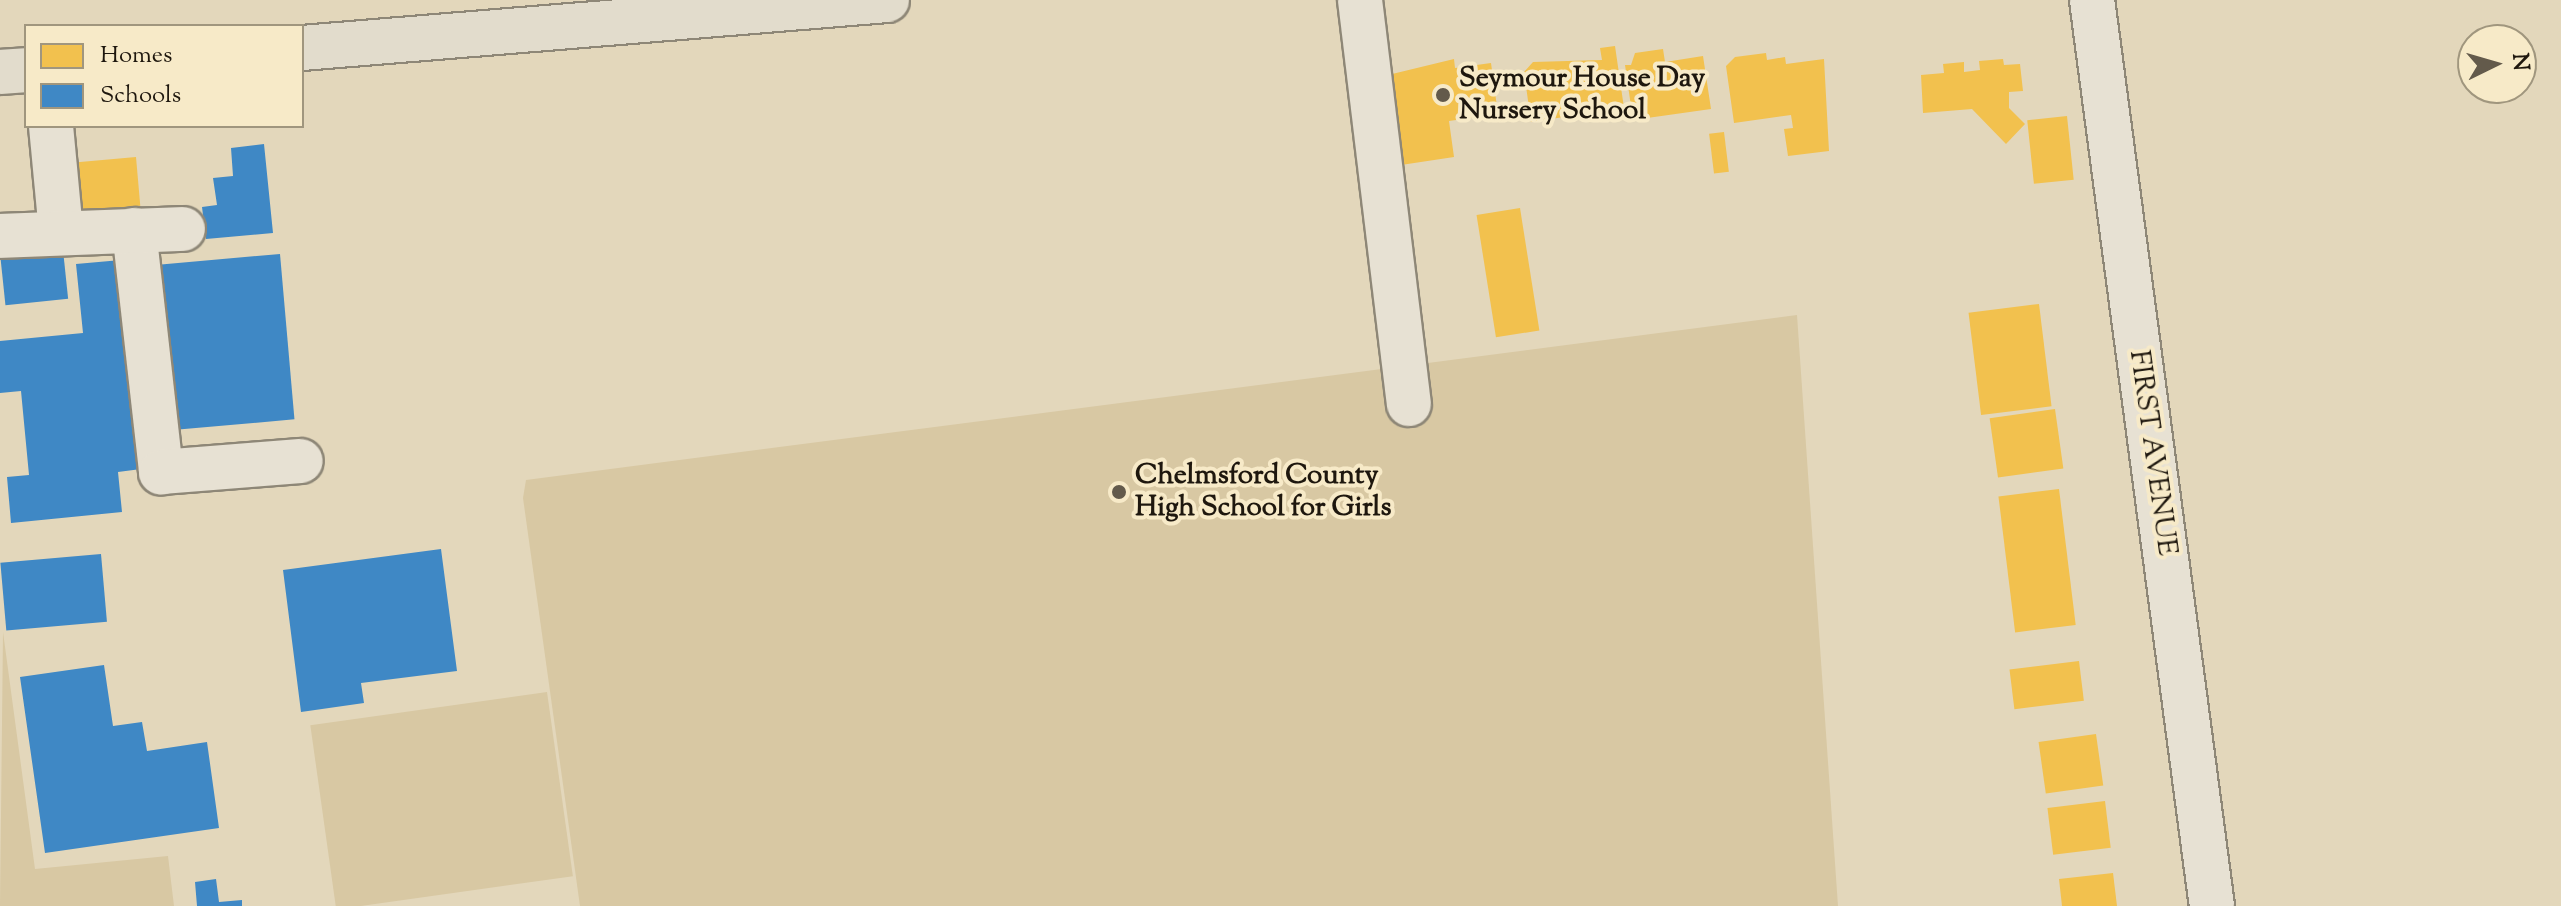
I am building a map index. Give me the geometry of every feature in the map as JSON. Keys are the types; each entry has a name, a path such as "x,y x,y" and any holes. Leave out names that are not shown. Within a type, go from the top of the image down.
{"main road":[{"path":"304,48 887,0"},
{"path":"0,72 24,70"}],"street":[{"path":"1360,0 1409,404"},
{"name":"FIRST AVENUE","path":"2092,0 2212,906"},
{"path":"51,128 61,231"},
{"path":"0,236 61,231 183,229"},
{"path":"134,230 161,472 301,461"}],"shaded area":[{"name":"Chelmsford County High School for Girls","path":"1797,315 1838,906 580,906 523,498 526,480"},
{"path":"3,632 35,869 168,856 174,906 0,906"},
{"path":"547,692 573,876 361,906 336,906 310,725"}],"building: Homes":[{"path":"1615,46 1624,108 1531,122 1524,72 1533,62 1602,60 1600,48"},
{"path":"1663,49 1665,62 1703,56 1711,109 1633,120 1625,65 1631,65 1635,53"},
{"path":"1766,53 1767,60 1785,57 1786,64 1824,59 1829,151 1788,156 1784,129 1793,128 1791,115 1734,123 1726,66 1735,57"},
{"name":"Seymour House Day Nursery School","path":"1454,59 1455,68 1491,63 1498,114 1449,121 1454,157 1401,165 1388,75"},
{"path":"2003,59 2004,65 2020,64 2023,91 2009,92 2009,108 2025,124 2006,144 1972,109 1923,113 1921,75 1944,73 1943,64 1964,62 1964,72 1980,70 1979,61"},
{"path":"2067,116 2074,180 2034,184 2027,120"},
{"path":"1724,132 1729,172 1714,174 1709,134"},
{"path":"136,157 140,206 81,211 77,162"},
{"path":"1520,208 1539,330 1496,337 1477,215"},
{"path":"2039,304 2052,406 1981,415 1969,313"},
{"path":"2055,409 2063,468 1998,478 1990,418"},
{"path":"2059,489 2076,625 2015,632 1998,496"},
{"path":"2079,661 2084,701 2014,709 2010,670"},
{"path":"2096,734 2103,785 2046,794 2039,742"},
{"path":"2105,801 2111,848 2053,855 2047,808"},
{"path":"2113,873 2117,906 2062,906 2059,879"}],"building: Schools":[{"path":"264,144 273,233 206,239 202,207 217,205 213,178 233,176 231,148"},
{"path":"63,250 68,299 5,305 0,257"},
{"path":"280,254 294,419 173,430 158,265"},
{"path":"121,260 141,469 118,472 122,512 11,523 7,477 29,475 21,391 0,393 0,341 83,333 76,264"},
{"path":"441,549 457,671 361,683 364,703 301,712 283,570"},
{"path":"101,554 107,622 6,631 0,563"},
{"path":"104,665 113,726 142,722 147,751 207,742 219,828 45,853 20,677"},
{"path":"216,879 219,902 242,900 242,906 197,906 195,882"}],"place":[{"name":"Seymour House Day Nursery School","path":"1443,95"},
{"name":"Chelmsford County High School for Girls","path":"1119,492"}]}
